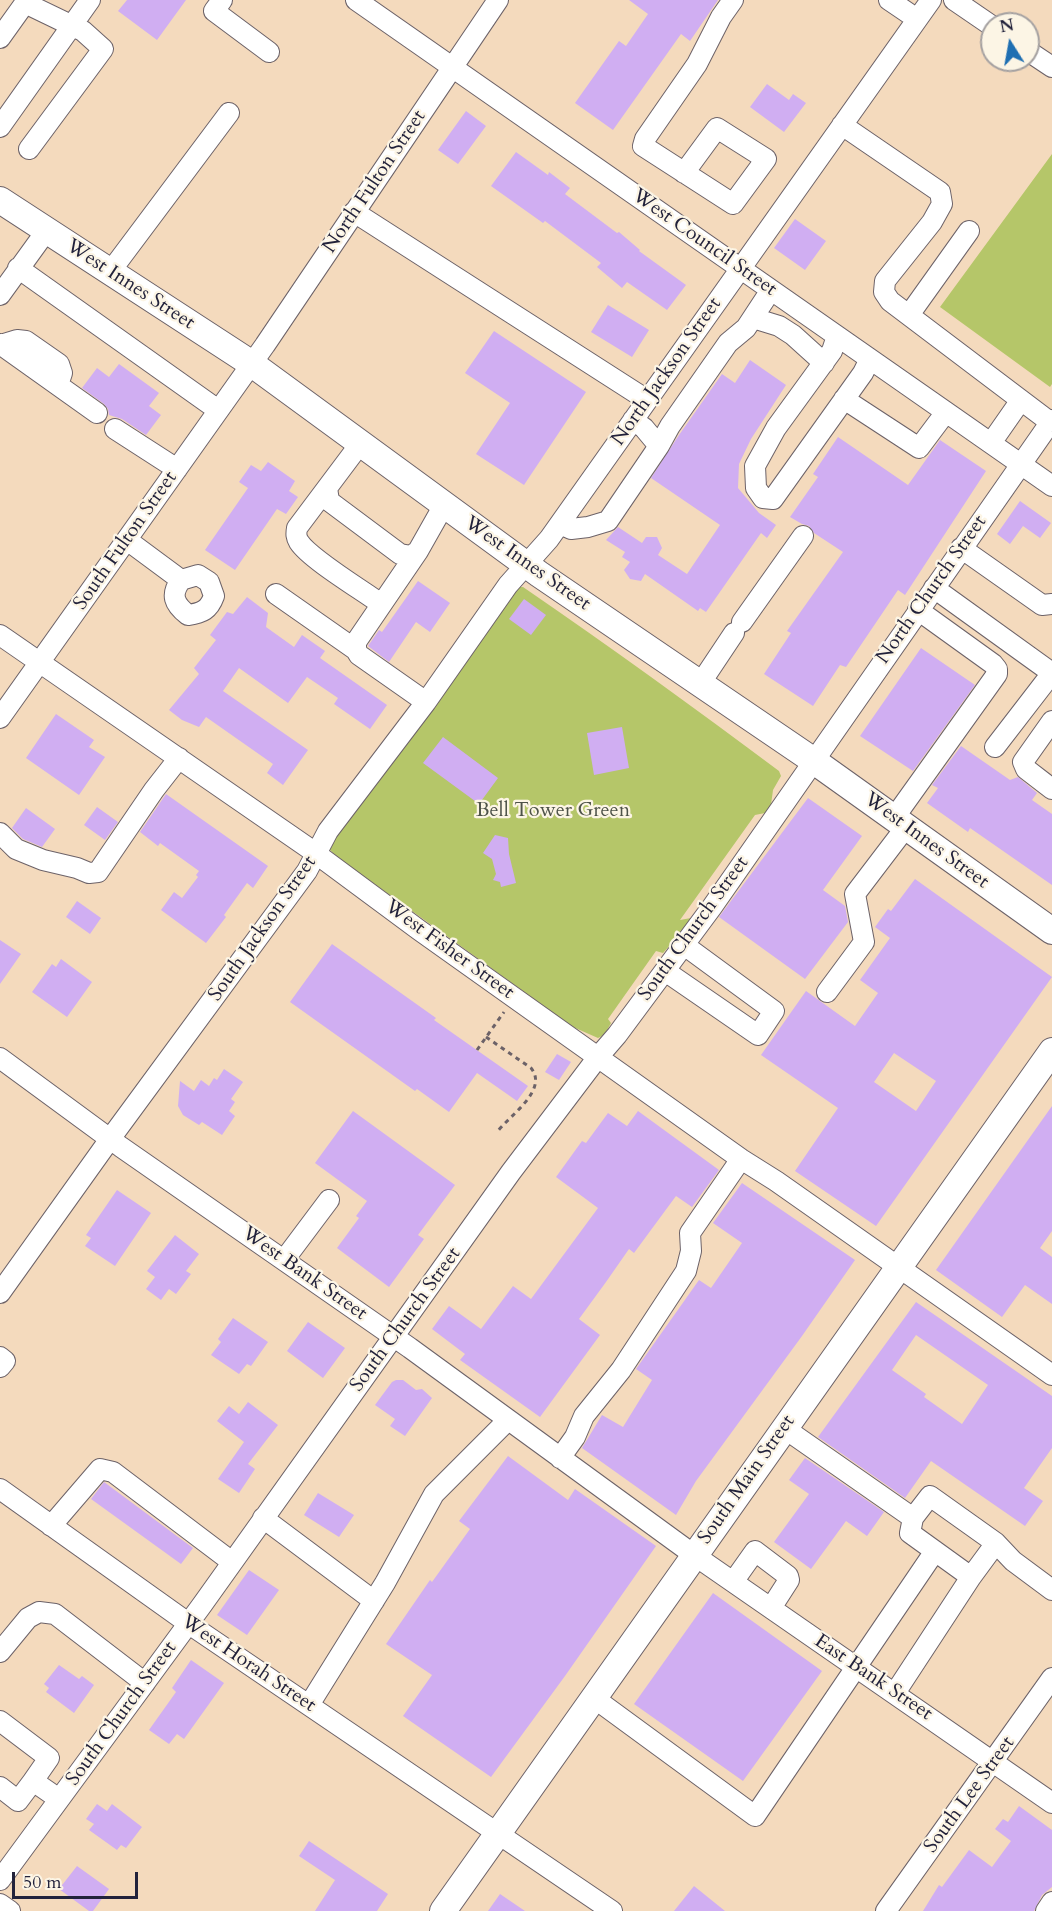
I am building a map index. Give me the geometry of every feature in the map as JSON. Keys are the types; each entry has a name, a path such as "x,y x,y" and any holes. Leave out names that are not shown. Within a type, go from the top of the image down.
{"main road":[{"name":"West Innes Street","path":"0,200 252,364 525,564 814,761 1052,931"},
{"name":"South Main Street","path":"443,1911 1052,1051"}],"street":[{"path":"0,127 90,0"},
{"path":"222,0 214,11 269,52"},
{"name":"West Council Street","path":"356,0 1052,486"},
{"name":"North Fulton Street","path":"252,364 498,0"},
{"path":"684,173 643,146 645,139 697,64 721,17 733,0"},
{"path":"889,0 917,19"},
{"name":"North Jackson Street","path":"525,564 560,524 931,0"},
{"path":"954,0 980,18"},
{"path":"0,38 23,2 73,25 103,49 29,149"},
{"path":"110,272 229,113"},
{"path":"842,125 940,192 942,204 932,222 885,281 884,292 890,301 1051,421"},
{"path":"354,212 647,400"},
{"path":"0,295 46,230"},
{"path":"909,315 969,231"},
{"path":"18,268 218,410"},
{"path":"560,524 572,529 588,527 608,520 728,343 746,328 771,290"},
{"path":"753,318 779,326 824,363"},
{"path":"837,336 832,351 776,428 755,466 756,488 762,498 773,499 844,399 870,358"},
{"path":"1,344 17,340 26,341 43,352 59,364 62,373 58,385 97,413"},
{"name":"South Fulton Street","path":"0,718 252,364"},
{"path":"844,399 919,448 946,412"},
{"path":"990,443 1021,400"},
{"path":"633,420 644,428 659,446"},
{"name":"North Church Street","path":"814,761 1051,421"},
{"path":"116,429 177,469"},
{"path":"360,444 297,528 296,535 299,543 311,554 381,604"},
{"path":"327,488 328,501 400,554 411,556 418,551"},
{"path":"356,650 356,642 418,551 444,505"},
{"path":"700,684 803,536"},
{"path":"123,545 177,584"},
{"path":"961,548 1042,605 1052,604"},
{"name":"South Jackson Street","path":"0,1293 110,1139 307,872 328,831 426,702 525,564"},
{"path":"934,588 1052,673 995,747"},
{"path":"276,594 426,702"},
{"path":"827,992 864,942 855,894 933,765 997,674 997,669 993,664 918,610"},
{"name":"West Fisher Street","path":"0,635 317,854 419,930 741,1159 1052,1375"},
{"path":"1023,711 1050,728 1023,762 1026,769 1052,789"},
{"path":"0,833 16,849 43,860 89,873 98,872 153,790 179,758"},
{"name":"South Church Street","path":"0,1880 512,1172 684,945 814,761"},
{"path":"665,970 758,1035 774,1011 684,945"},
{"name":"West Bank Street","path":"0,1058 110,1139 394,1337 694,1555"},
{"path":"560,1458 575,1437 584,1416 621,1370 686,1271 691,1251 690,1233 741,1159"},
{"path":"284,1260 329,1200"},
{"path":"0,1357 5,1360 0,1366"},
{"path":"309,1705 374,1600 434,1494 508,1420"},
{"path":"784,1428 913,1518"},
{"path":"51,1526 100,1469 113,1472 232,1562"},
{"name":"West Horah Street","path":"0,1490 188,1623 612,1911"},
{"path":"971,1577 910,1533 913,1518 930,1496 996,1543 1013,1561 1052,1590"},
{"path":"264,1518 374,1600"},
{"path":"895,1693 996,1543"},
{"path":"733,1582 755,1551 788,1576 789,1580 771,1608"},
{"path":"594,1698 755,1816 935,1551"},
{"name":"East Bank Street","path":"694,1555 1052,1803"},
{"path":"0,1652 28,1618 39,1611 55,1614 144,1683"},
{"name":"South Lee Street","path":"886,1911 1052,1678"},
{"path":"0,1721 49,1758 18,1801 0,1787"},
{"path":"33,1781 59,1799"},
{"path":"1046,1911 1052,1902"},
{"path":"0,1904 10,1911"}],"path":[{"path":"477,1050 501,1015"},
{"path":"486,1037 531,1068 536,1073 537,1080 535,1088 518,1111 505,1121 497,1132"}],"green space":[{"path":"1052,154 1052,384 1050,387 940,307"},
{"name":"Bell Tower Green","path":"516,587 523,587 620,655 779,771 781,776 773,790 770,812 755,815 680,920 691,918 692,921 663,953 656,951 608,1019 611,1023 607,1030 598,1038 573,1027 329,849 330,838"}],"building":[{"path":"127,0 186,0 157,40 118,11"},
{"path":"629,0 718,0 690,41 681,34 613,130 575,103 619,41 626,46 648,14"},
{"path":"767,84 789,100 793,94 806,103 784,132 750,107"},
{"path":"466,111 486,126 458,164 438,150"},
{"path":"516,152 570,188 565,194 617,233 619,232 639,251 686,285 667,310 627,282 622,288 597,267 601,263 545,221 543,223 491,186"},
{"path":"795,219 826,241 805,270 774,248"},
{"path":"608,305 649,330 632,357 591,332"},
{"path":"494,331 586,392 524,485 476,454 510,403 465,373"},
{"path":"750,360 786,385 751,439 739,464 738,488 759,513 776,525 767,538 761,533 706,612 700,608 698,611 645,574 641,581 630,579 624,570 630,562 622,557 625,552 606,540 618,527 642,543 646,537 657,537 662,548 658,555 687,574 720,525 651,478 722,374 735,383"},
{"path":"119,364 159,393 149,406 161,415 146,435 122,419 109,415 104,404 82,388 97,368 109,377"},
{"path":"838,437 908,485 940,440 986,471 905,595 898,590 846,667 840,665 813,706 764,674 791,633 787,631 843,552 814,533 809,526 790,517 818,477 813,474"},
{"path":"268,462 295,481 289,491 298,497 286,514 277,509 235,570 205,550 248,488 239,482 251,465 261,471"},
{"path":"1020,501 1051,523 1040,538 1023,526 1010,544 997,534"},
{"path":"418,581 450,603 430,632 416,622 389,662 368,646 379,630 382,632"},
{"path":"247,597 268,613 266,627 294,647 302,635 325,651 320,658 387,705 370,729 334,704 338,698 307,677 288,703 239,668 223,691 308,750 283,785 267,773 273,764 206,717 199,727 182,720 169,710 199,674 194,668 216,640 210,635 227,612 233,614"},
{"path":"524,599 546,615 531,635 509,619"},
{"path":"921,648 975,685 913,771 860,736"},
{"path":"56,714 94,740 89,747 105,757 79,795 26,758"},
{"path":"622,727 629,768 594,775 587,733"},
{"path":"443,737 498,778 479,804 423,763"},
{"path":"961,746 1010,780 1018,777 1037,793 1032,800 1052,814 1052,885 970,828 968,832 927,803 938,788 932,785"},
{"path":"166,794 268,866 253,888 247,883 224,915 226,917 206,943 161,910 174,892 182,898 198,877 196,875 199,871 160,843 158,846 140,832"},
{"path":"808,798 862,836 823,890 845,906 848,922 805,979 719,917"},
{"path":"97,807 118,822 105,840 84,825"},
{"path":"26,808 55,829 42,847 23,839 12,828"},
{"path":"495,835 508,838 509,854 516,883 501,887 500,882 493,880 496,874 492,859 483,853"},
{"path":"915,879 1052,977 876,1226 795,1171 838,1108 761,1055 806,991 855,1026 878,993 860,980 890,938 875,927 888,909 891,911","holes":["894,1053 936,1081 916,1111 874,1082"]},
{"path":"77,901 101,918 90,934 66,917"},
{"path":"0,940 21,954 0,984"},
{"path":"332,944 528,1086 517,1101 477,1073 449,1112 417,1089 415,1091 290,1002"},
{"path":"61,959 92,982 67,1017 32,992 52,964 56,967"},
{"path":"557,1054 571,1062 559,1080 545,1072"},
{"path":"224,1069 243,1082 231,1099 235,1102 229,1111 235,1116 222,1135 202,1122 199,1125 183,1115 178,1106 180,1081 194,1091 201,1080 209,1086 214,1078 217,1080"},
{"path":"1052,1106 1052,1231 1040,1248 1052,1257 1052,1304 1025,1285 1002,1317 936,1270"},
{"path":"353,1111 455,1185 418,1235 424,1239 389,1287 337,1248 359,1218 356,1216 367,1201 315,1163"},
{"path":"638,1111 719,1170 692,1207 676,1196 634,1253 629,1249 579,1319 600,1335 540,1417 460,1360 465,1354 432,1329 449,1306 481,1329 513,1286 531,1299 598,1208 556,1177 582,1141 586,1143 608,1113 627,1126"},
{"path":"742,1183 855,1260 696,1481 676,1515 582,1448 602,1415 623,1427 652,1380 636,1369 699,1280 711,1288 742,1243 713,1223"},
{"path":"117,1190 151,1213 115,1266 85,1246 91,1238 86,1235"},
{"path":"175,1235 199,1254 186,1271 191,1274 176,1294 169,1289 161,1300 146,1289 155,1277 147,1271"},
{"path":"916,1302 1052,1396 1052,1448 1024,1488 1043,1501 1025,1526 931,1461 905,1498 818,1437","holes":["916,1335 988,1385 962,1424 924,1397 926,1394 892,1370"]},
{"path":"233,1318 268,1342 251,1366 247,1364 239,1374 211,1355 221,1342 218,1339"},
{"path":"308,1322 345,1348 323,1378 287,1351"},
{"path":"396,1380 403,1380 416,1390 422,1389 432,1398 405,1436 390,1426 395,1419 375,1405"},
{"path":"248,1402 278,1425 248,1464 255,1469 239,1493 218,1479 244,1442 217,1421 229,1406 239,1414"},
{"path":"508,1456 568,1500 575,1489 656,1546 491,1777 403,1716 432,1675 386,1644 430,1580 432,1582 470,1529 459,1521"},
{"path":"805,1458 884,1512 867,1536 846,1521 811,1569 774,1542 809,1494 789,1480"},
{"path":"104,1482 193,1548 181,1564 91,1499"},
{"path":"318,1493 354,1515 339,1537 304,1515"},
{"path":"249,1570 279,1590 247,1635 217,1615"},
{"path":"713,1593 822,1671 743,1781 634,1704"},
{"path":"191,1660 224,1683 184,1739 177,1734 169,1744 149,1730 176,1692 172,1688"},
{"path":"59,1665 79,1679 82,1676 94,1685 74,1713 46,1692 49,1688 44,1684"},
{"path":"97,1804 107,1811 112,1804 142,1827 126,1848 121,1845 117,1850 89,1830 94,1824 86,1819"},
{"path":"1019,1806 1052,1830 1052,1887 1042,1895 1034,1911 923,1911 939,1885 942,1887 969,1850 992,1867 1011,1841 995,1829 1003,1819 1008,1822"},
{"path":"309,1841 388,1894 377,1911 315,1911 335,1880 299,1856"},
{"path":"77,1866 109,1889 93,1911 89,1911 59,1889"},
{"path":"694,1886 725,1911 674,1911"},
{"path":"500,1894 525,1911 488,1911"}]}
